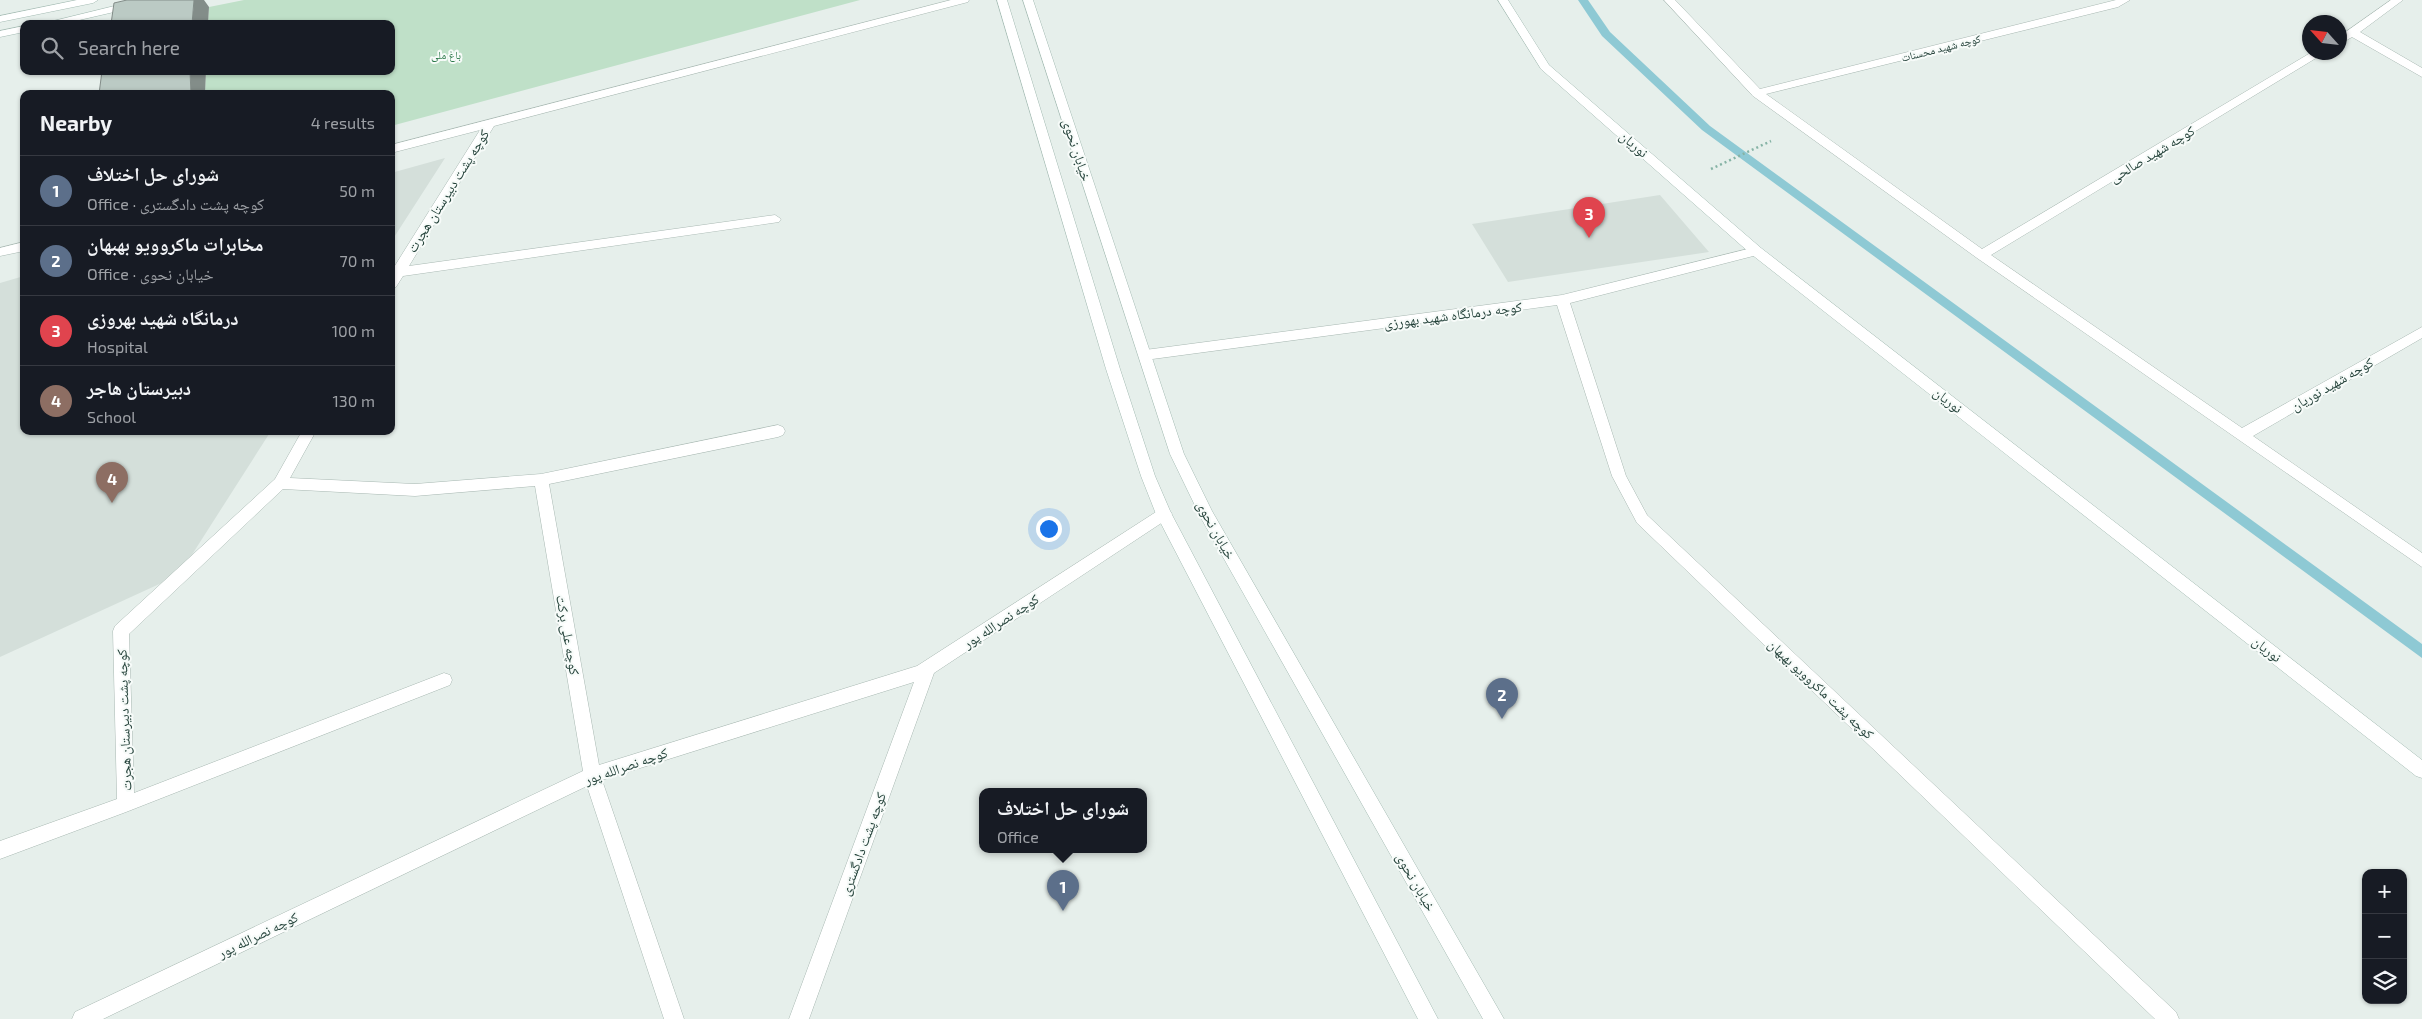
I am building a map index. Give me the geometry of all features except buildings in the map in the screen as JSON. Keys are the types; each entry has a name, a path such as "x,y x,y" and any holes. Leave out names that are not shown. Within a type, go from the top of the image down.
{"street":[{"path":"0,19 93,0"},
{"path":"64,20 153,0"},
{"path":"395,148 964,0"},
{"name":"خیابان نحوی","path":"1002,0 1113,369 1148,476 1164,514 1428,1019"},
{"name":"خیابان نحوی","path":"1028,0 1177,454 1206,514 1494,1019"},
{"name":"نوریان","path":"1503,0 1546,67 1756,250 2422,770"},
{"path":"1669,0 1757,94 1982,255 2422,561"},
{"name":"کوچه شهید محسنات","path":"1757,94 2114,5 2125,0"},
{"path":"2347,37 2398,0"},
{"path":"0,34 20,30"},
{"path":"2353,33 2422,73"},
{"name":"کوچه شهید صالحی","path":"1982,255 2308,60"},
{"name":"کوچه پشت دبیرستان هجرت","path":"395,277 490,123"},
{"path":"398,272 775,219"},
{"path":"0,252 20,247"},
{"name":"کوچه درمانگاه شهید بهورزی","path":"1145,354 1562,300 1756,250"},
{"name":"کوچه پشت ماکروویو بهبهان","path":"1562,300 1619,476 1642,519 2169,1019"},
{"name":"کوچه شهید نوریان","path":"2242,435 2422,332"},
{"path":"280,483 415,490 541,480 778,431"},
{"name":"کوچه پشت دبیرستان هجرت","path":"307,435 280,483 121,631 126,804 444,680"},
{"name":"کوچه علی برکت","path":"541,480 592,776 674,1019"},
{"name":"کوچه نصرالله پور","path":"82,1019 592,776 922,672 1164,514"},
{"name":"کوچه پشت دادگستری","path":"799,1019 927,669"},
{"path":"0,850 126,804"}],"path":[{"path":"1709,170 1775,139"}],"shaded area":[{"path":"445,158 395,236 395,172"},
{"path":"1660,195 1709,252 1508,282 1472,224"},
{"path":"20,277 20,435 268,435 179,575 0,657 0,283"}],"green space":[{"name":"باغ ملی","path":"244,0 860,0 395,125 395,90 205,90 206,75 395,75 395,20 208,20 209,7"}],"waterway":[{"path":"1583,0 1606,34 1706,128 2422,652"}],"place":[{"name":"درمانگاه شهید بهروزی","path":"1589,238"},
{"name":"دبیرستان هاجر","path":"112,503"},
{"name":"مخابرات ماکروویو بهبهان","path":"1502,719"},
{"name":"شورای حل اختلاف","path":"1063,911"}]}
